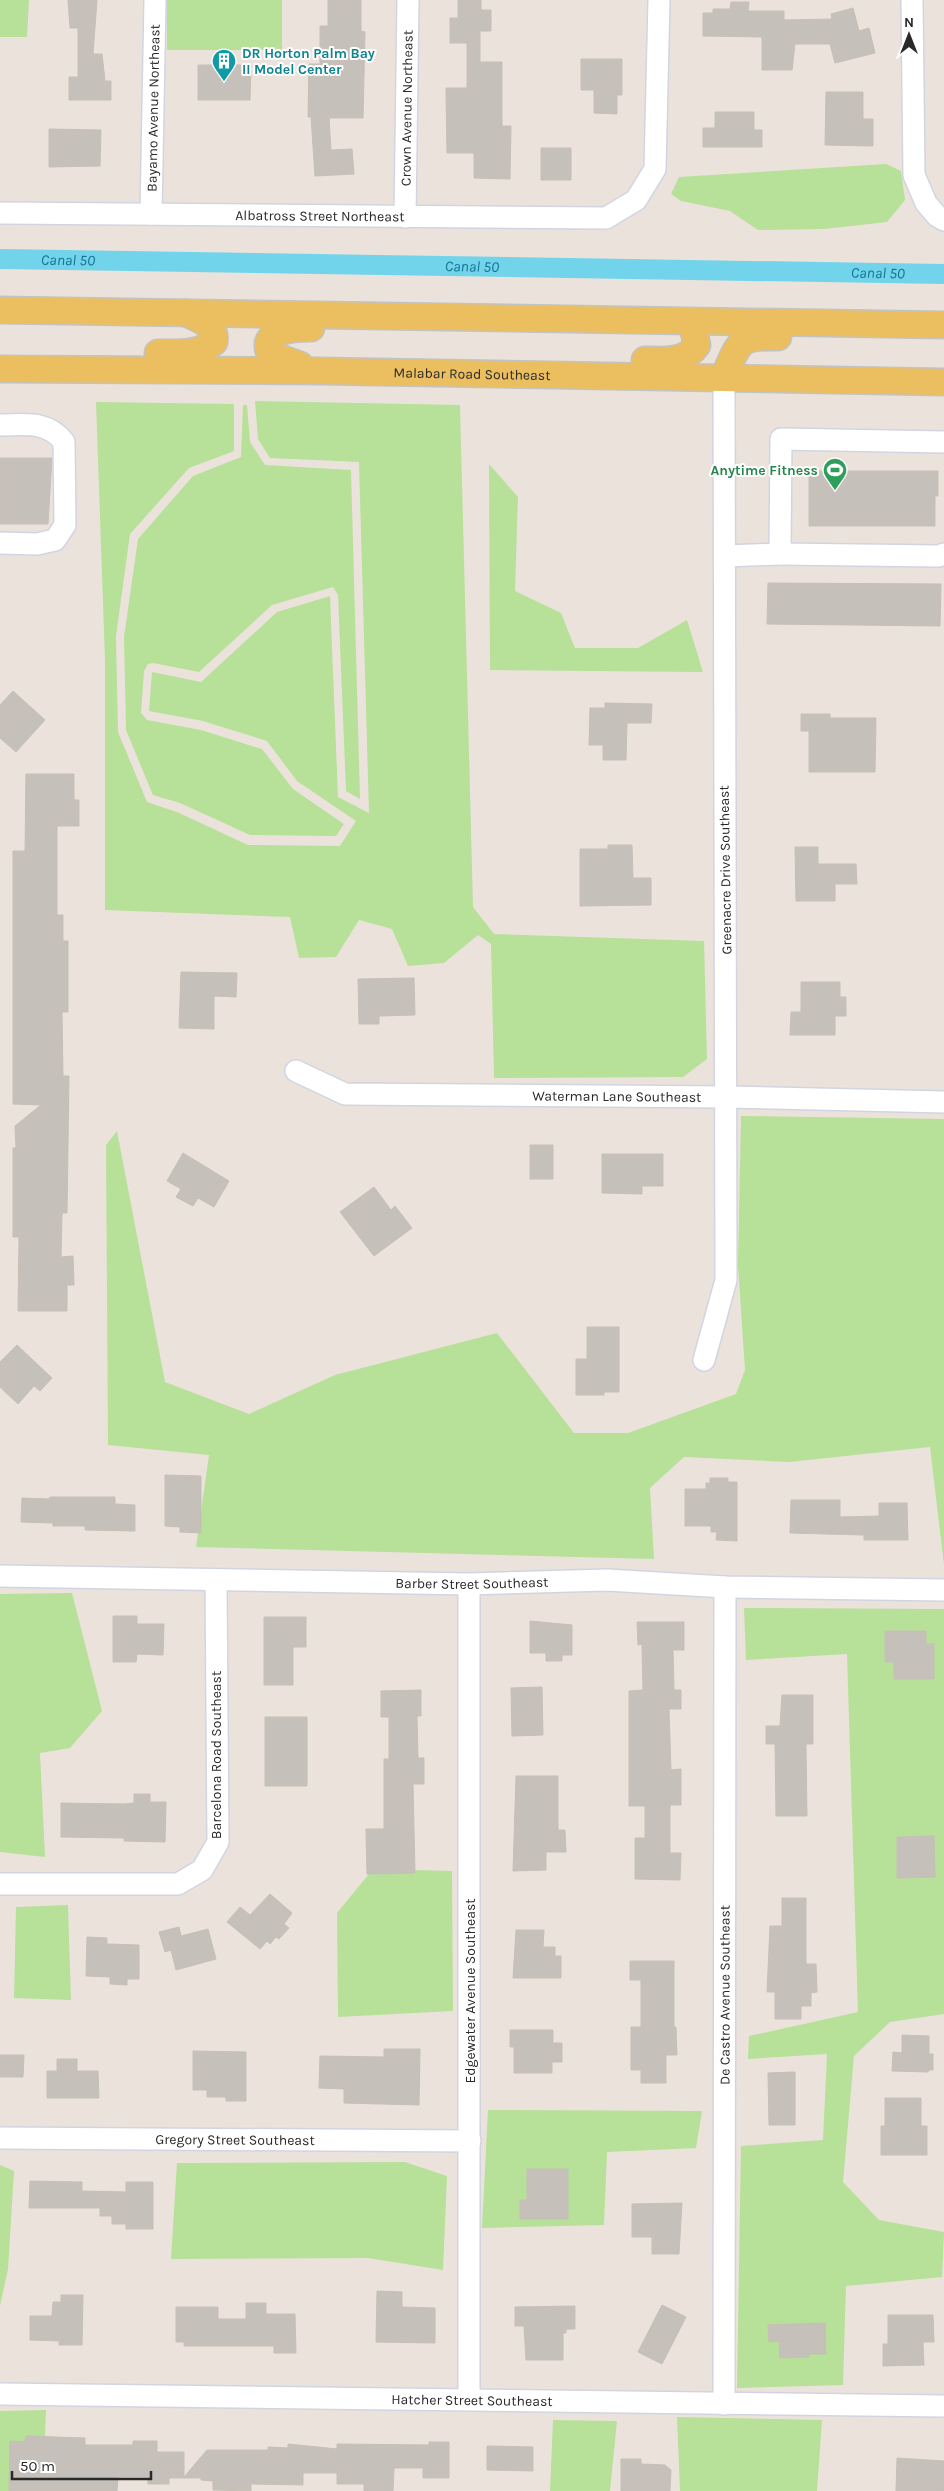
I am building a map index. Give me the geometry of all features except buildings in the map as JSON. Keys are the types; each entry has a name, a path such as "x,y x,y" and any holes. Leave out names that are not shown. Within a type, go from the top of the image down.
{"main road":[{"path":"0,310 944,325"},
{"path":"0,369 35,353 46,351 188,353 207,348 214,342 216,336 213,329 186,313"},
{"path":"319,370 270,354 266,347 268,339 283,331 308,328 435,330 477,318"},
{"path":"669,321 710,340 723,359 724,377"},
{"path":"474,375 514,360 526,359 666,360 684,358 697,345 694,332"},
{"path":"724,377 736,350 744,340 757,336 944,339"},
{"name":"Malabar Road Southeast","path":"0,369 319,370 474,375 724,377 944,382"}],"street":[{"name":"Bayamo Avenue Northeast","path":"152,214 154,0"},
{"name":"Crown Avenue Northeast","path":"405,217 408,0"},
{"name":"Albatross Street Northeast","path":"0,213 606,218 636,200 655,169 659,0"},
{"path":"912,0 914,175 926,203 937,216 944,220"},
{"name":"Greenacre Drive Southeast","path":"704,1360 726,1280 724,862 726,556 724,377"},
{"path":"0,425 38,425 56,431 64,442 65,525 55,540 37,544 0,543"},
{"path":"780,554 781,439 944,442"},
{"path":"726,556 780,554 939,556 944,554"},
{"name":"Waterman Lane Southeast","path":"296,1071 345,1094 726,1097 944,1102"},
{"name":"Barber Street Southeast","path":"0,1576 469,1584 607,1580 724,1586 944,1590"},
{"name":"Barcelona Road Southeast","path":"0,1884 178,1884 202,1870 218,1842 216,1580"},
{"name":"Edgewater Avenue Southeast","path":"469,1584 469,2399"},
{"name":"De Castro Avenue Southeast","path":"724,1586 724,2404"},
{"name":"Gregory Street Southeast","path":"0,2138 470,2141"},
{"name":"Hatcher Street Southeast","path":"0,2394 944,2406"}],"green space":[{"path":"0,0 29,0 27,37 0,37"},
{"path":"167,0 282,0 282,50 167,50"},
{"path":"886,164 901,171 905,200 887,222 824,229 758,230 730,211 681,201 671,194 679,177"},
{"path":"255,401 460,405 473,907 494,934 704,941 707,1059 683,1077 494,1078 491,944 478,935 444,963 408,966 392,929 359,920 336,957 299,958 290,917 105,910 105,660 96,402 234,404 234,451 189,468 130,534 116,636 118,732 147,802 177,812 248,845 340,846 356,821 297,781 267,741 203,721 149,711 152,672 201,682 277,612 330,596 338,797 369,813 359,462 270,458 258,439"},
{"path":"243,405 247,405 250,442 265,465 351,470 360,799 346,791 338,595 333,587 272,605 199,672 153,663 148,664 144,671 141,713 147,720 201,730 262,749 293,789 344,824 336,836 250,835 180,803 153,795 126,730 124,637 138,539 193,476 241,457"},
{"path":"489,464 518,497 515,591 561,613 575,648 638,648 687,620 703,672 490,670"},
{"path":"741,1116 944,1119 944,1565 930,1447 789,1462 684,1457 650,1488 654,1559 196,1547 209,1455 108,1445 106,1145 117,1131 165,1382 249,1414 335,1375 497,1333 574,1433 628,1433 736,1394 745,1370 738,1265"},
{"path":"72,1593 102,1711 70,1748 40,1753 45,1857 0,1852 0,1594"},
{"path":"744,1608 944,1609 944,2014 890,2022 854,2056 843,2182 879,2220 944,2232 942,2277 846,2286 843,2385 737,2388 741,2146 823,2140 827,2054 748,2059 749,2036 858,2012 847,1654 746,1660"},
{"path":"373,1869 452,1871 453,2011 338,2017 337,1913"},
{"path":"68,1905 71,2000 14,1998 16,1907"},
{"path":"488,2110 702,2111 696,2148 607,2152 604,2225 482,2228"},
{"path":"405,2162 447,2176 443,2270 368,2258 171,2259 177,2163"},
{"path":"0,2165 14,2171 8,2269 0,2306"},
{"path":"46,2410 43,2491 0,2491 0,2411"},
{"path":"677,2417 822,2420 817,2491 680,2491"},
{"path":"553,2420 617,2421 610,2491 550,2491"}],"waterway":[{"name":"Canal 50","path":"0,259 944,274"}],"place":[{"name":"DR Horton Palm Bay II Model Center","path":"224,82"},
{"name":"Anytime Fitness","path":"835,491"}]}
